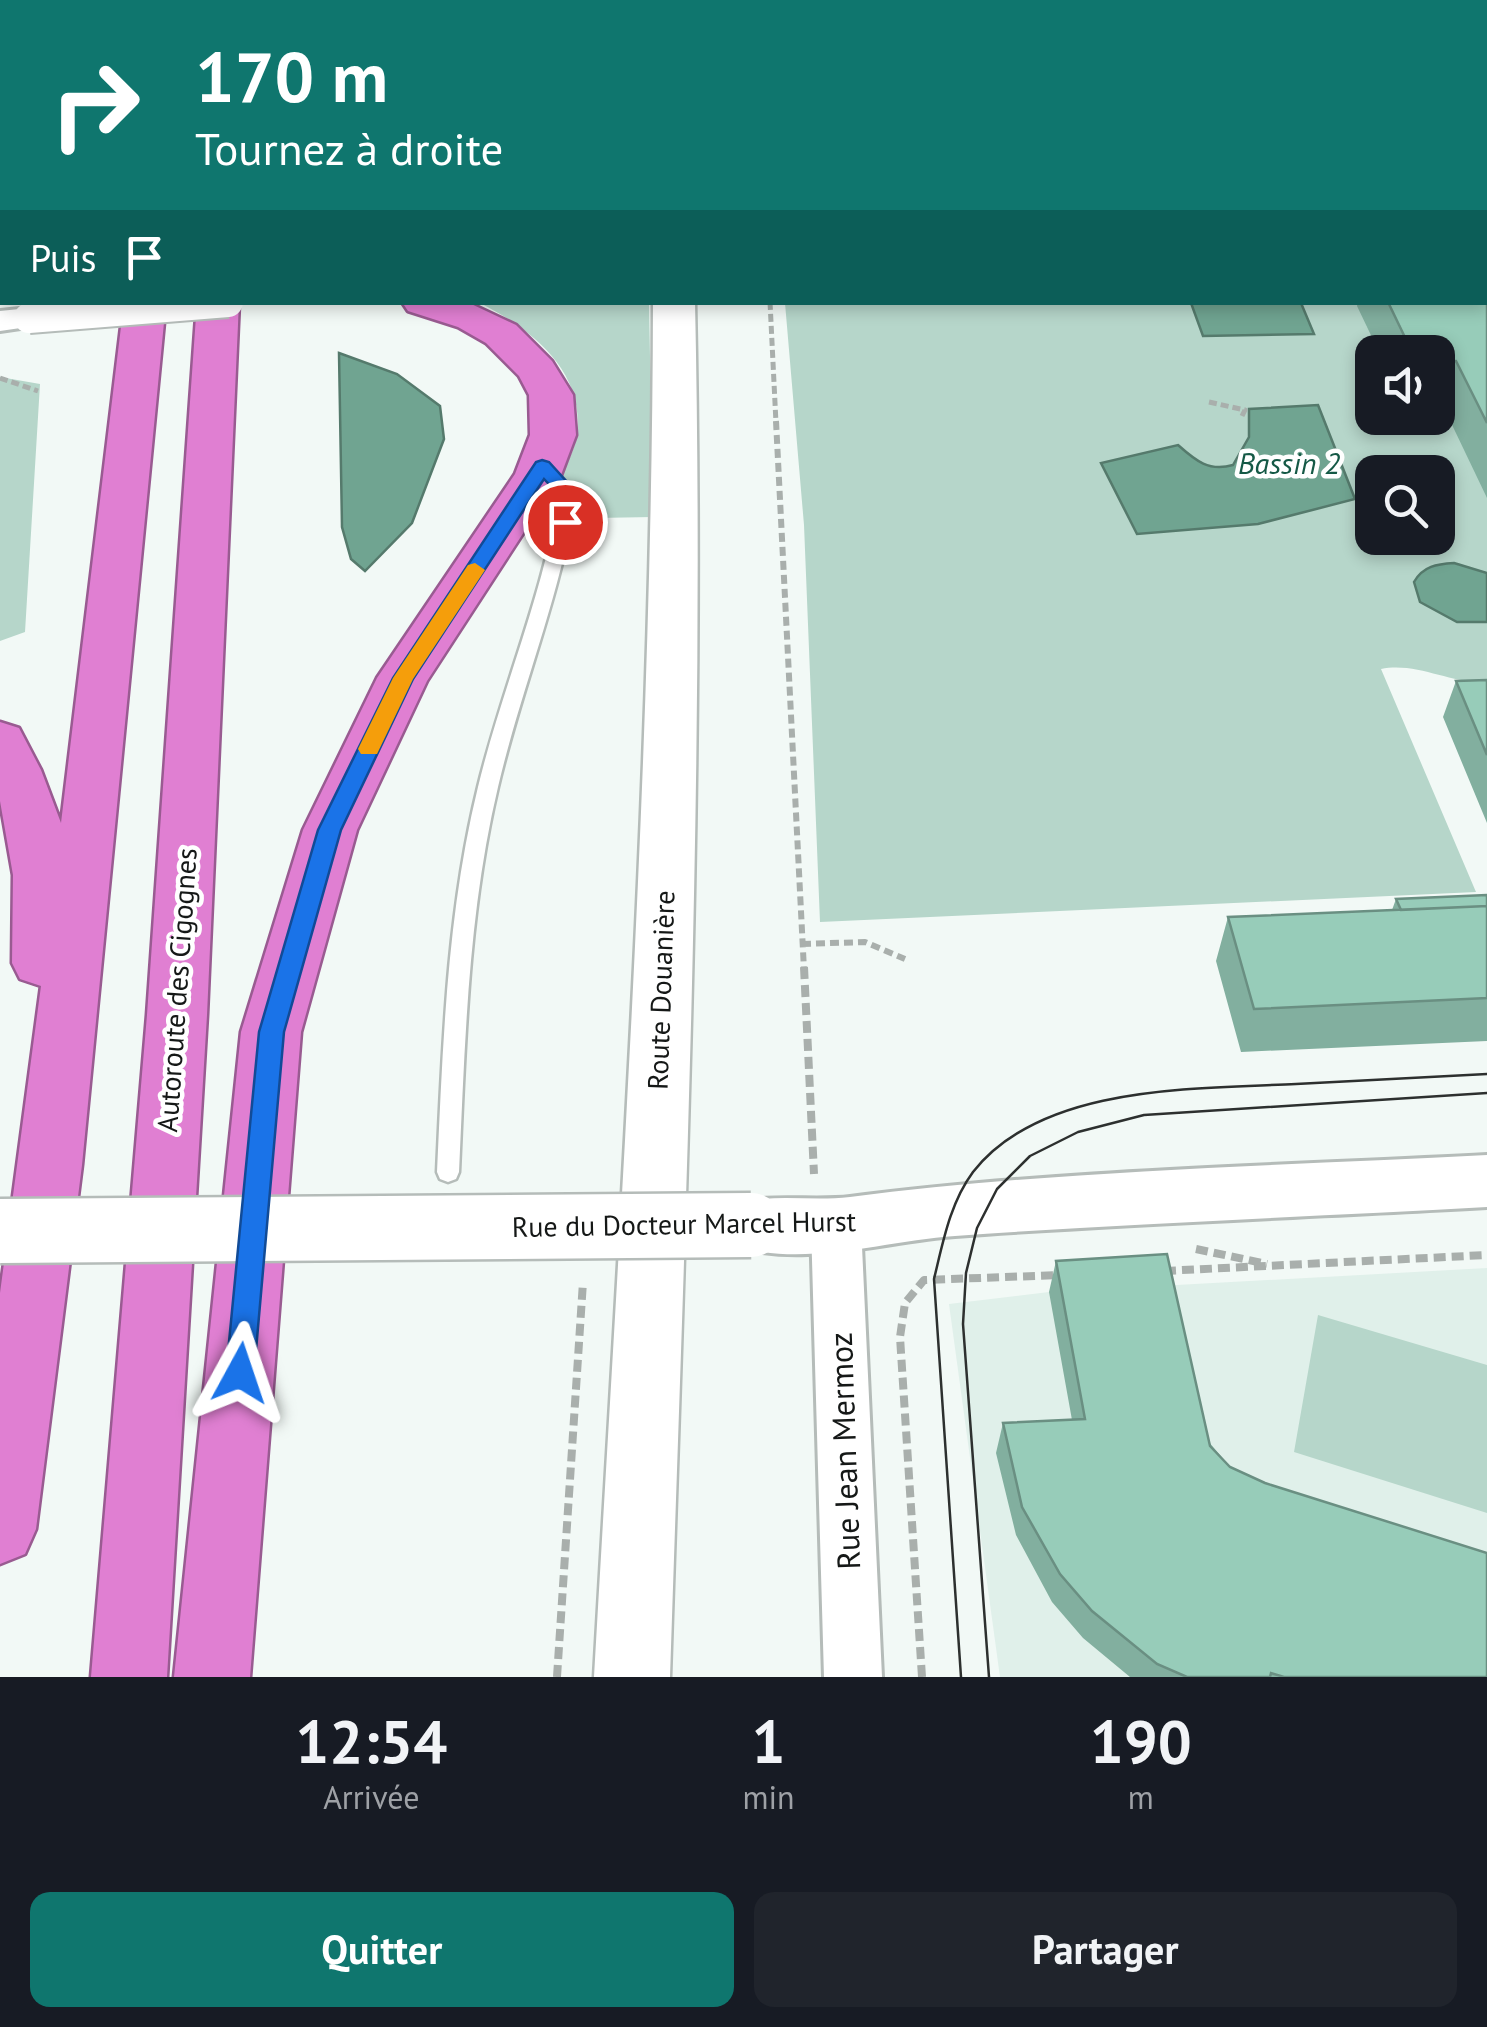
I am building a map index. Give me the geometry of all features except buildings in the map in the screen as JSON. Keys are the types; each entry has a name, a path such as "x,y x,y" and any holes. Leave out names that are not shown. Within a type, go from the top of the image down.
{"highway":[{"path":"0,1529 51,1166 145,305"},
{"name":"Autoroute des Cigognes","path":"129,1677 177,1015 218,305"},
{"path":"212,1677 271,1032 330,830 403,678 542,466 553,435 552,394 537,370 501,334 473,318 432,305"},
{"path":"0,741 27,796 43,854 39,1024 51,1166"}],"main road":[{"name":"Route Douanière","path":"632,1677 673,698 678,463 674,305"}],"street":[{"path":"14,319 190,305"},
{"name":"Rue du Docteur Marcel Hurst","path":"0,1230 836,1226 951,1210 1487,1181"},
{"name":"Rue Jean Mermoz","path":"836,1226 853,1677"}],"lane":[{"path":"448,1172 457,978 486,792 506,714 562,550 568,494 542,466"}],"path":[{"path":"770,305 814,1173 836,1226"},
{"path":"0,378 38,390"},
{"path":"1210,402 1245,410 1242,416"},
{"path":"802,944 864,942 905,959"},
{"path":"1160,1271 1487,1255"},
{"path":"922,1677 900,1337 904,1303 924,1280 1081,1274"},
{"path":"557,1677 584,1278"}],"shaded area":[{"path":"484,305 649,305 653,517 538,519 575,444 577,412 572,391 551,354"},
{"path":"785,305 1487,305 1487,682 1408,668 1381,669 1476,892 820,922 804,525"},
{"path":"0,377 40,384 25,632 0,641"},
{"path":"1487,1268 1487,1677 1000,1677 949,1304 1049,1292"},
{"path":"1318,1315 1487,1365 1487,1513 1294,1452"}],"water":[{"path":"1192,305 1302,305 1314,334 1203,336"},
{"path":"339,353 397,374 440,406 444,439 412,523 365,571 351,559 342,527"},
{"name":"Bassin 2","path":"1318,405 1355,499 1258,524 1137,534 1101,463 1178,445 1203,464 1233,465 1249,437 1249,409"},
{"path":"1454,563 1487,573 1487,622 1457,622 1420,602 1414,582 1422,572"}],"tram line":[{"path":"961,1677 934,1279 953,1210 973,1172 1003,1143 1038,1122 1123,1097 1213,1087 1487,1074"},
{"path":"989,1677 963,1324 966,1273 977,1228 997,1189 1030,1156 1078,1132 1144,1115 1487,1093"}],"slow traffic":[{"path":"369,749 403,678 475,570"}],"route":[{"path":"240,1373 271,1032 330,830 403,678 542,466 568,494 565,522"}]}
